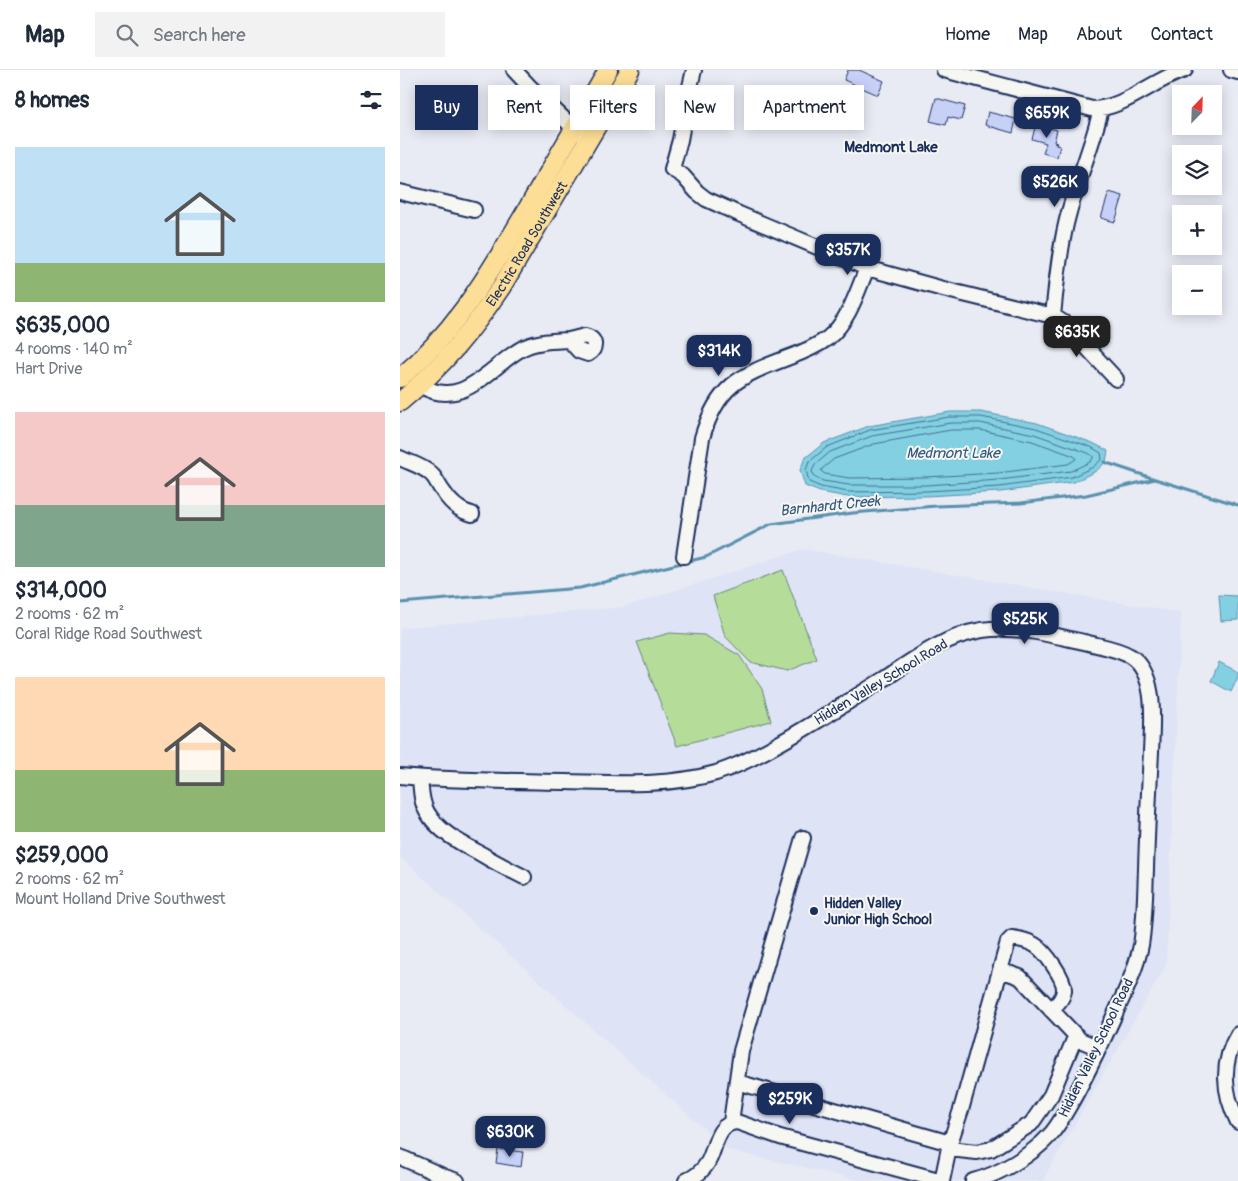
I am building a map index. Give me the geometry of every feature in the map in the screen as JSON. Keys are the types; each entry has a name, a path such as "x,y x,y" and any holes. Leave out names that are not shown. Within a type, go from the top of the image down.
{"main road":[{"name":"Electric Road Southwest","path":"599,85 608,70"},
{"name":"Electric Road Southwest","path":"400,402 420,385 460,343 482,316 502,286 630,70"},
{"name":"Electric Road Southwest","path":"400,378 448,331 488,276 573,130"}],"street":[{"path":"514,70 570,124"},
{"path":"694,70 680,140 672,169 682,176 696,192 706,199 775,230 867,268 1060,319 1116,379"},
{"path":"944,70 1092,109 1114,106 1157,82 1185,70"},
{"path":"1231,70 1238,72"},
{"path":"1053,316 1060,252 1066,222 1097,128 1101,109"},
{"path":"576,130 588,141"},
{"path":"400,192 474,210"},
{"path":"684,556 702,438 706,422 715,405 733,384 751,373 798,354 829,337 848,313 867,268"},
{"path":"420,385 434,392 442,393 453,393 463,390 476,383 521,349 540,343 569,340"},
{"path":"400,458 427,470 434,476 441,490 458,508 472,514"},
{"name":"Hidden Valley School Road","path":"400,776 498,781 632,783 695,778 730,768 762,753 842,706 926,651 965,634 983,630 1004,628 1061,637 1115,650 1138,662 1146,672 1150,688 1151,738 1144,910 1137,962 1079,1090 1052,1134 1040,1146 1022,1158 993,1174 973,1181"},
{"path":"420,778 422,800 426,811 433,821 457,840 524,877"},
{"path":"731,1122 741,1051 803,838"},
{"path":"686,1181 694,1178 702,1171 708,1162 721,1129 731,1122 736,1122 780,1137 942,1181 949,1146 961,1110 1008,942 1012,938 1036,945 1049,959 1060,976 1065,989 1061,1001 1051,1010"},
{"path":"1000,970 1020,977 1080,1040 1099,1048"},
{"path":"1238,1034 1230,1052 1226,1068 1228,1099 1238,1122"},
{"path":"737,1082 949,1146 977,1152 991,1149 1031,1124 1051,1095 1076,1036"},
{"path":"1011,1137 1022,1158"},
{"path":"400,1157 456,1181"}],"shaded area":[{"name":"Hidden Valley Junior High School","path":"803,549 1181,613 1166,965 1042,1181 863,1181 728,1150 400,857 400,628 624,607"}],"green space":[{"path":"783,570 817,659 787,671 750,662 725,636 713,596"},
{"path":"670,633 704,635 739,655 762,689 771,721 677,746 637,642"}],"water":[{"name":"Medmont Lake","path":"950,412 981,412 1037,423 1093,443 1108,451 1106,462 1096,471 1074,482 1000,492 926,496 848,497 820,492 805,486 800,470 805,458 824,443 869,426"},
{"path":"1219,595 1238,596 1238,620 1221,621"},
{"path":"1219,662 1238,672 1238,677 1231,692 1211,681"}],"building":[{"path":"848,70 859,70 884,81 878,95 864,89 864,85 855,85 844,80"},
{"path":"936,98 965,106 961,120 948,117 946,125 930,121"},
{"path":"988,112 1016,119 1013,133 985,125"},
{"path":"1036,124 1057,130 1054,142 1060,146 1057,157 1043,153 1046,143 1032,139"},
{"path":"1109,192 1123,196 1115,222 1101,218"},
{"path":"498,1149 523,1152 521,1167 496,1163"}],"waterway":[{"name":"Barnhardt Creek","path":"1104,462 1238,505"},
{"name":"Barnhardt Creek","path":"400,603 580,588 706,557 771,524 853,513 936,506 1021,503 1086,495 1155,479"}],"place":[{"name":"Hidden Valley Junior High School","path":"814,911"}],"district":[{"name":"Medmont Lake","path":"891,147"}]}
